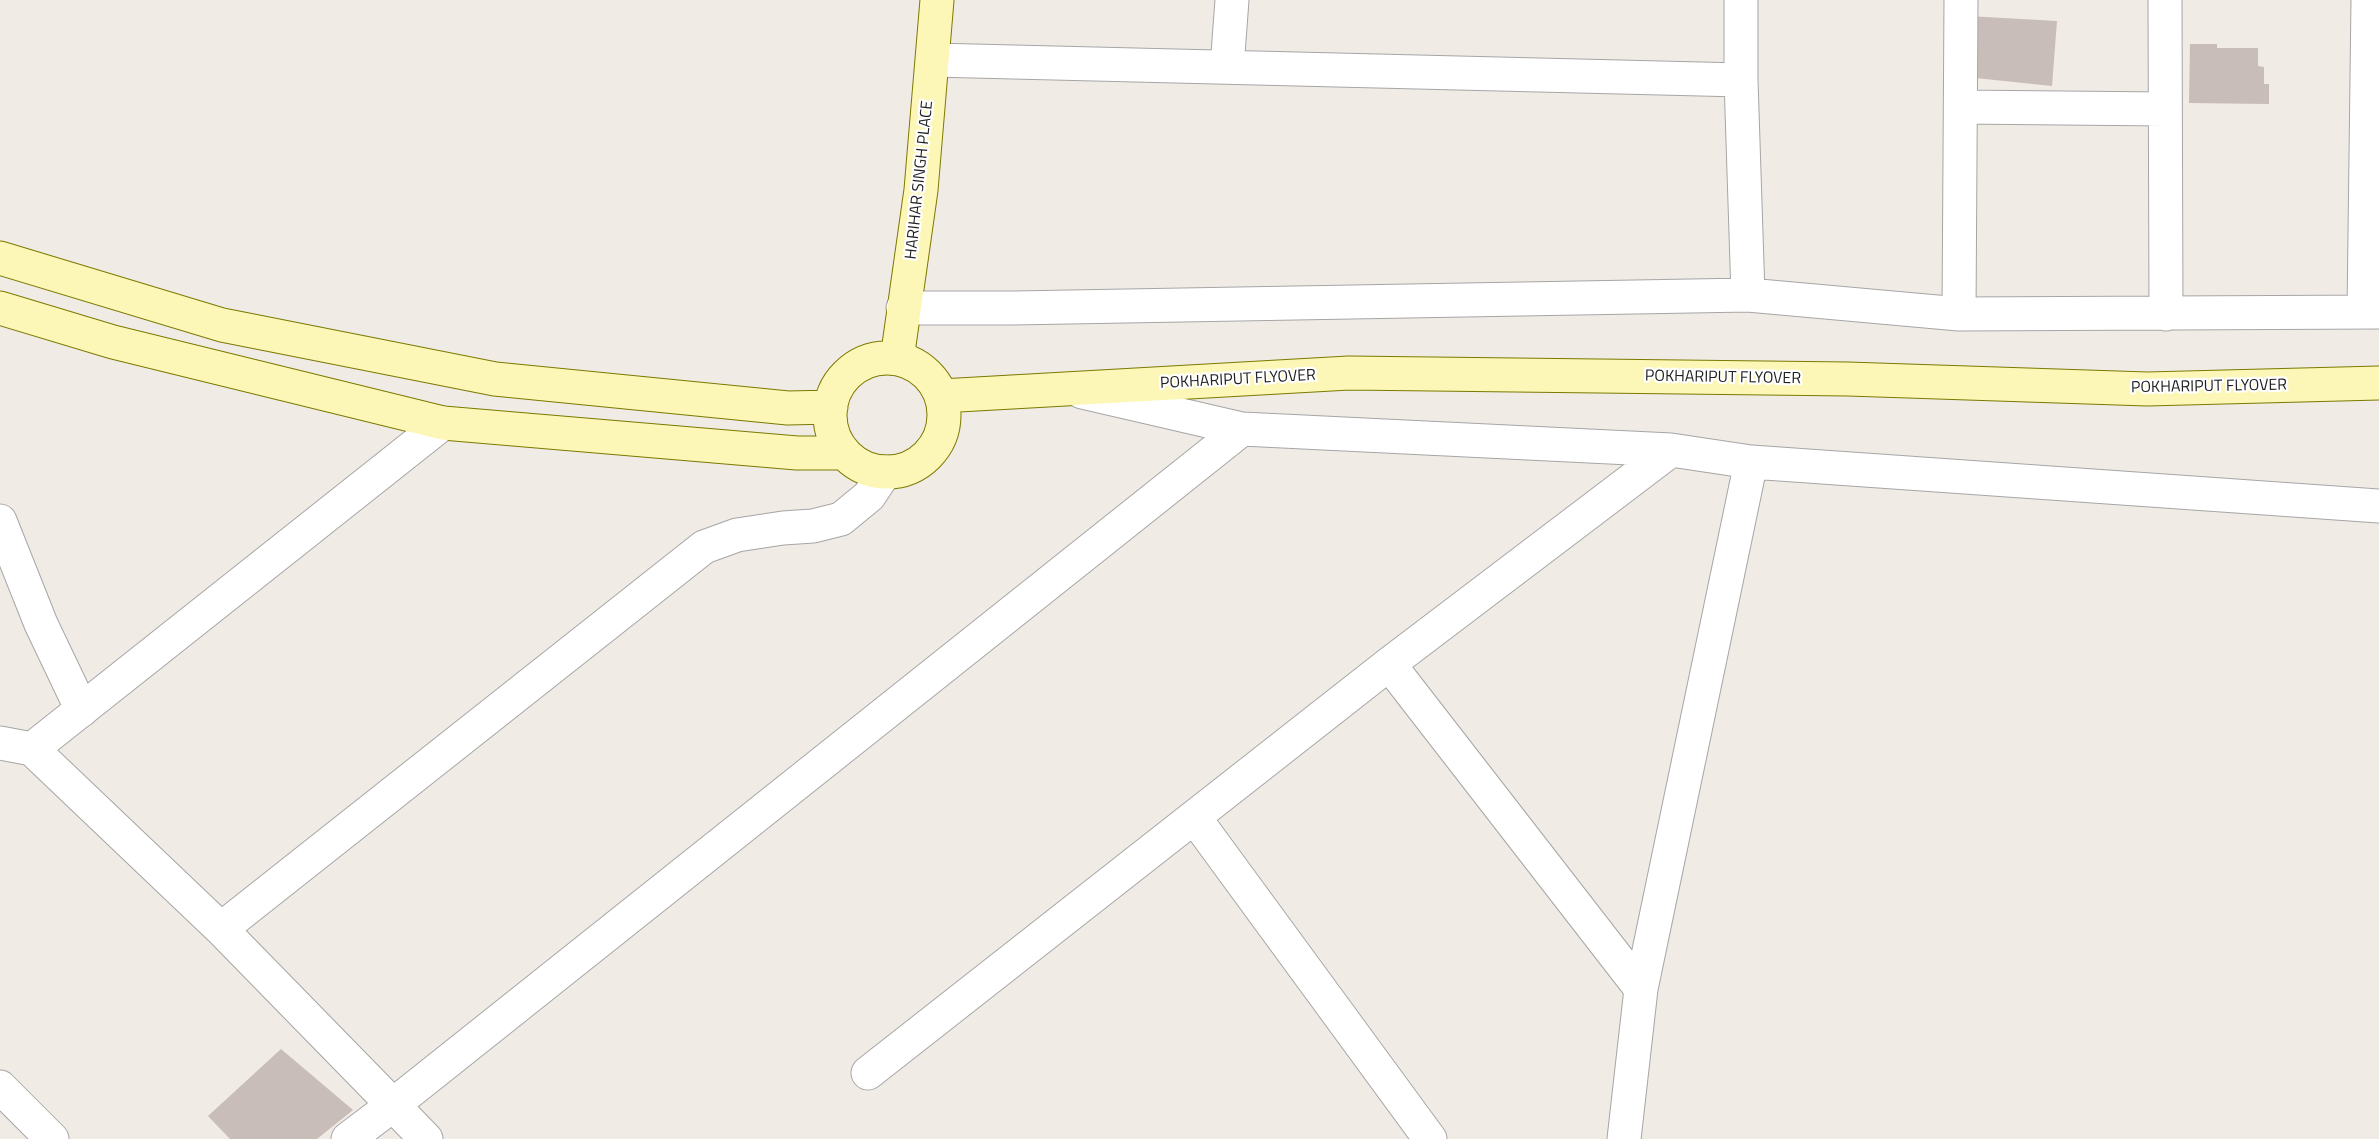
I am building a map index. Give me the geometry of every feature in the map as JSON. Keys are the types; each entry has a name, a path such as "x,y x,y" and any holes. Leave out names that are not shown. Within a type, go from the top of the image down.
{"main road":[{"name":"HARIHAR SINGH PLACE","path":"897,359 903,308 915,244 937,0"},
{"path":"0,258 222,325 495,379 788,408 831,406"},
{"path":"0,308 113,342 443,423 797,453 842,453"},
{"path":"877,358 897,359 916,366 931,378 941,396 945,415 940,435 930,453 915,465 896,472 876,472 857,466 842,453 832,435 829,415 831,406 832,395 843,378 858,365 877,358"},
{"name":"POKHARIPUT FLYOVER","path":"941,396 1349,373 1848,379 2146,389 2379,382"}],"street":[{"path":"1227,67 1232,0"},
{"path":"1741,0 1741,80 1748,295"},
{"path":"1959,314 1961,0"},
{"path":"2166,0 2164,109 2166,314"},
{"path":"903,308 1748,295 1959,314 2371,312 2368,0"},
{"path":"933,60 1741,80"},
{"path":"1961,106 2164,109"},
{"path":"1068,389 1242,429 1671,450 1750,462 2379,506"},
{"path":"32,749 443,423"},
{"path":"348,1139 1242,429"},
{"path":"868,1073 1389,664 1671,450"},
{"path":"1624,1139 1641,989 1750,462"},
{"path":"221,928 704,548 737,535 813,526 841,519 869,496 885,472"},
{"path":"0,522 41,624 82,710"},
{"path":"1389,664 1641,989"},
{"path":"0,743 32,749 221,928 426,1139"},
{"path":"1194,817 1430,1139"},
{"path":"0,1087 52,1139"}],"building":[{"path":"1968,16 2057,21 2052,86 1966,77"},
{"path":"2190,44 2217,44 2217,48 2258,48 2258,66 2264,67 2264,84 2269,84 2269,104 2189,103"},
{"path":"281,1049 353,1110 317,1139 230,1139 208,1116"}]}
